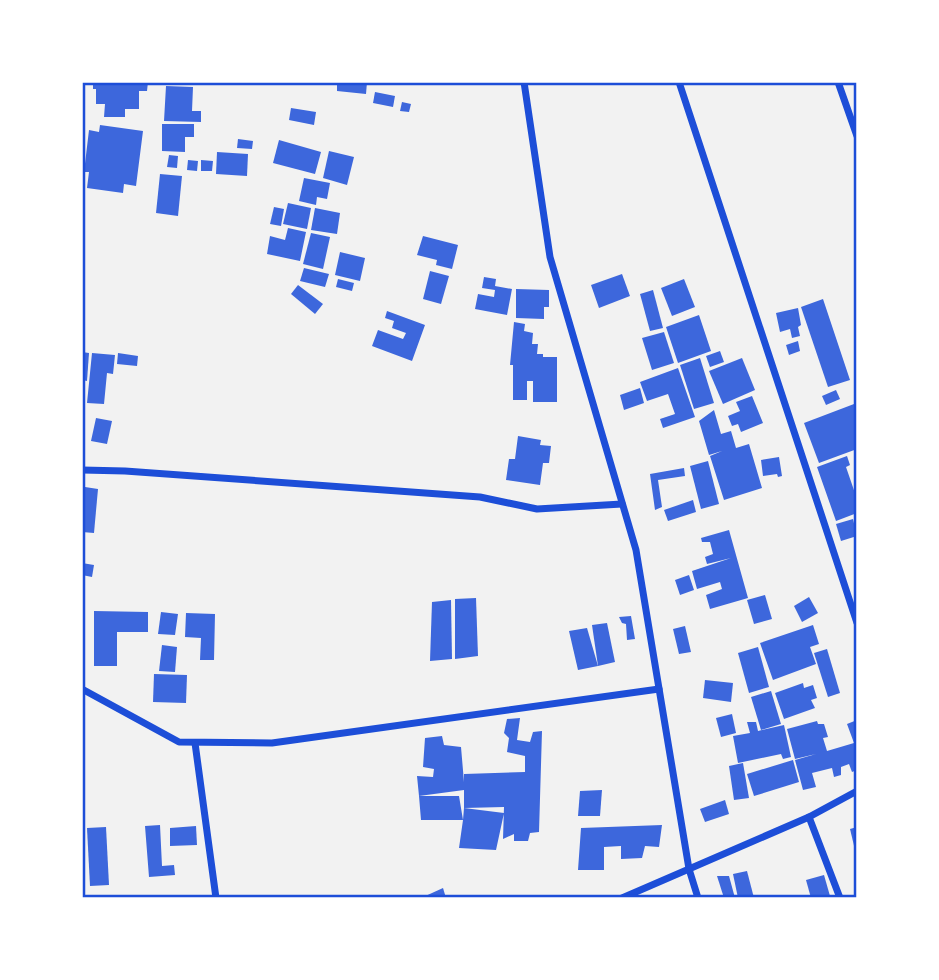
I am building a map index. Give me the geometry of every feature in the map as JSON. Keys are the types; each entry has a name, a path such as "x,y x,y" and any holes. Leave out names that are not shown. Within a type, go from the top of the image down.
{"street":[{"path":"524,82 550,257 636,550 690,869 698,898"},
{"path":"679,82 857,623"},
{"path":"838,82 857,136"},
{"path":"82,470 480,497 537,509 622,504"},
{"path":"82,690 179,742 272,743 659,689"},
{"path":"195,743 216,898"},
{"path":"622,898 809,817 857,791"},
{"path":"809,817 840,898"}],"building":[{"path":"93,82 148,82 147,91 139,91 139,109 125,109 125,117 104,117 105,104 96,104"},
{"path":"337,82 367,82 366,94 337,91"},
{"path":"166,86 193,87 192,111 201,111 201,122 164,121"},
{"path":"375,92 395,96 393,107 373,103"},
{"path":"402,102 411,104 409,112 400,111"},
{"path":"291,108 316,112 314,125 289,120"},
{"path":"162,124 194,124 194,137 185,137 185,152 162,151"},
{"path":"100,125 143,131 136,186 124,184 123,193 87,188 89,172 84,172 89,130 99,132"},
{"path":"238,139 253,141 252,149 237,148"},
{"path":"279,140 321,152 315,174 273,163"},
{"path":"329,151 354,157 347,185 323,178"},
{"path":"217,152 248,154 247,176 216,174"},
{"path":"169,155 178,156 177,168 167,167"},
{"path":"188,160 198,161 197,171 187,170"},
{"path":"201,160 213,161 212,171 201,171"},
{"path":"160,174 182,176 178,216 156,213"},
{"path":"304,178 330,183 327,199 317,197 316,205 299,201"},
{"path":"288,203 311,208 307,229 283,224"},
{"path":"274,207 284,209 281,226 270,224"},
{"path":"315,208 340,213 337,234 311,230"},
{"path":"288,228 306,232 300,261 267,254 270,236 285,240"},
{"path":"311,233 330,237 323,269 303,264"},
{"path":"423,236 458,245 452,269 436,265 437,260 417,255"},
{"path":"340,252 365,258 360,281 335,275"},
{"path":"304,268 329,274 325,287 300,281"},
{"path":"430,271 449,276 441,304 423,299"},
{"path":"622,274 630,296 599,308 591,285"},
{"path":"484,277 496,279 495,286 512,289 507,315 475,309 478,294 494,297 495,290 482,288"},
{"path":"338,279 354,283 352,291 336,287"},
{"path":"684,279 695,307 672,316 661,288"},
{"path":"298,285 323,304 315,314 291,294"},
{"path":"516,289 549,290 549,307 544,307 544,319 516,318"},
{"path":"653,290 663,328 650,331 640,294"},
{"path":"823,299 850,380 828,387 801,307"},
{"path":"798,308 800,336 792,338 790,329 780,332 776,313"},
{"path":"387,311 425,325 412,361 372,346 378,330 403,339 406,333 392,328 394,321 385,318"},
{"path":"699,315 711,351 678,363 666,327"},
{"path":"514,322 525,324 524,331 533,333 532,344 538,344 537,354 557,357 557,402 533,402 533,381 527,381 527,400 513,400 513,365 510,365"},
{"path":"664,332 674,363 652,370 642,338"},
{"path":"798,341 800,351 789,355 786,345"},
{"path":"720,351 724,362 710,367 706,356"},
{"path":"82,352 89,353 87,381 82,380"},
{"path":"92,353 115,355 113,374 107,373 104,404 87,403"},
{"path":"118,353 138,356 137,366 117,364"},
{"path":"700,358 714,403 694,409 680,365"},
{"path":"742,358 755,390 723,404 709,371"},
{"path":"678,368 695,417 663,428 660,419 675,414 668,394 647,401 640,382"},
{"path":"640,388 644,403 624,410 620,395"},
{"path":"836,390 840,399 826,405 822,396"},
{"path":"752,396 763,423 741,432 738,424 732,426 728,416 740,411 736,402"},
{"path":"854,404 857,410 857,449 819,463 804,423"},
{"path":"714,410 721,434 731,431 736,448 749,444 762,488 724,500 710,456 722,451 709,455 699,421"},
{"path":"96,418 112,421 107,444 91,441"},
{"path":"518,436 541,440 540,445 551,446 549,463 543,463 540,485 506,480 509,459 515,459"},
{"path":"847,456 850,465 846,467 857,499 857,513 836,521 817,467"},
{"path":"779,457 782,476 763,476 761,460"},
{"path":"708,461 719,504 701,509 690,466"},
{"path":"684,468 685,476 658,480 662,507 655,510 650,474"},
{"path":"85,487 98,489 94,533 82,532"},
{"path":"693,500 696,512 668,521 664,510"},
{"path":"853,519 857,536 841,541 836,524"},
{"path":"729,530 748,598 710,609 706,595 722,589 720,582 697,589 692,571 731,558 707,564 705,557 713,554 710,542 702,542 701,538"},
{"path":"82,563 94,565 92,577 82,575"},
{"path":"689,575 694,590 680,595 675,580"},
{"path":"765,595 772,619 754,624 747,600"},
{"path":"809,597 818,613 802,622 794,606"},
{"path":"476,598 478,656 455,659 455,599"},
{"path":"451,600 452,659 430,661 432,602"},
{"path":"94,611 148,612 148,632 117,632 117,666 94,666"},
{"path":"161,612 178,614 175,635 158,634"},
{"path":"186,613 215,614 214,660 200,660 201,638 185,637"},
{"path":"631,616 635,639 627,640 626,624 622,623 619,617"},
{"path":"607,623 615,662 598,666 592,625"},
{"path":"813,625 819,644 810,647 816,664 773,680 760,643"},
{"path":"685,626 691,652 679,654 673,629"},
{"path":"587,628 598,666 578,670 569,631"},
{"path":"162,645 177,647 175,672 159,671"},
{"path":"758,647 769,687 749,693 738,653"},
{"path":"827,649 840,693 828,697 814,653"},
{"path":"154,674 187,675 186,703 153,702"},
{"path":"705,680 733,683 731,702 703,698"},
{"path":"803,683 804,688 813,685 817,698 811,700 815,708 784,719 775,693"},
{"path":"771,691 781,724 761,730 751,697"},
{"path":"732,714 736,733 721,737 716,718"},
{"path":"520,718 517,740 530,742 533,732 542,731 539,832 530,833 528,841 514,841 514,834 503,839 504,814 496,850 459,848 464,790 419,796 417,776 433,777 434,769 423,767 425,738 442,736 444,745 461,747 464,782 464,774 525,772 525,756 507,752 509,738 504,733 507,719","holes":["504,807 504,813 464,808"]},
{"path":"857,720 857,770 852,772 849,764 841,767 841,775 834,777 832,768 812,773 816,787 803,790 795,760 816,754 795,759 787,729 817,721 818,724 824,724 828,737 823,738 827,751 854,743 847,724"},
{"path":"747,722 756,722 758,731 784,725 791,757 783,759 781,754 738,763 733,736 750,733"},
{"path":"793,760 799,782 754,796 747,774"},
{"path":"743,763 749,798 734,800 729,766"},
{"path":"602,790 600,816 578,816 580,791"},
{"path":"419,796 459,796 463,820 421,820"},
{"path":"725,800 729,814 705,822 700,809"},
{"path":"160,825 162,866 174,865 175,875 149,877 145,826"},
{"path":"662,825 659,847 645,846 642,858 621,859 621,846 604,847 604,870 578,870 581,828"},
{"path":"196,826 197,845 170,846 170,828"},
{"path":"106,827 109,885 90,886 87,828"},
{"path":"857,827 857,854 856,854 850,829"},
{"path":"747,871 754,898 738,898 733,874"},
{"path":"824,875 830,896 811,898 806,880"},
{"path":"717,876 729,876 735,898 724,898"},
{"path":"443,888 446,898 421,898"}]}
